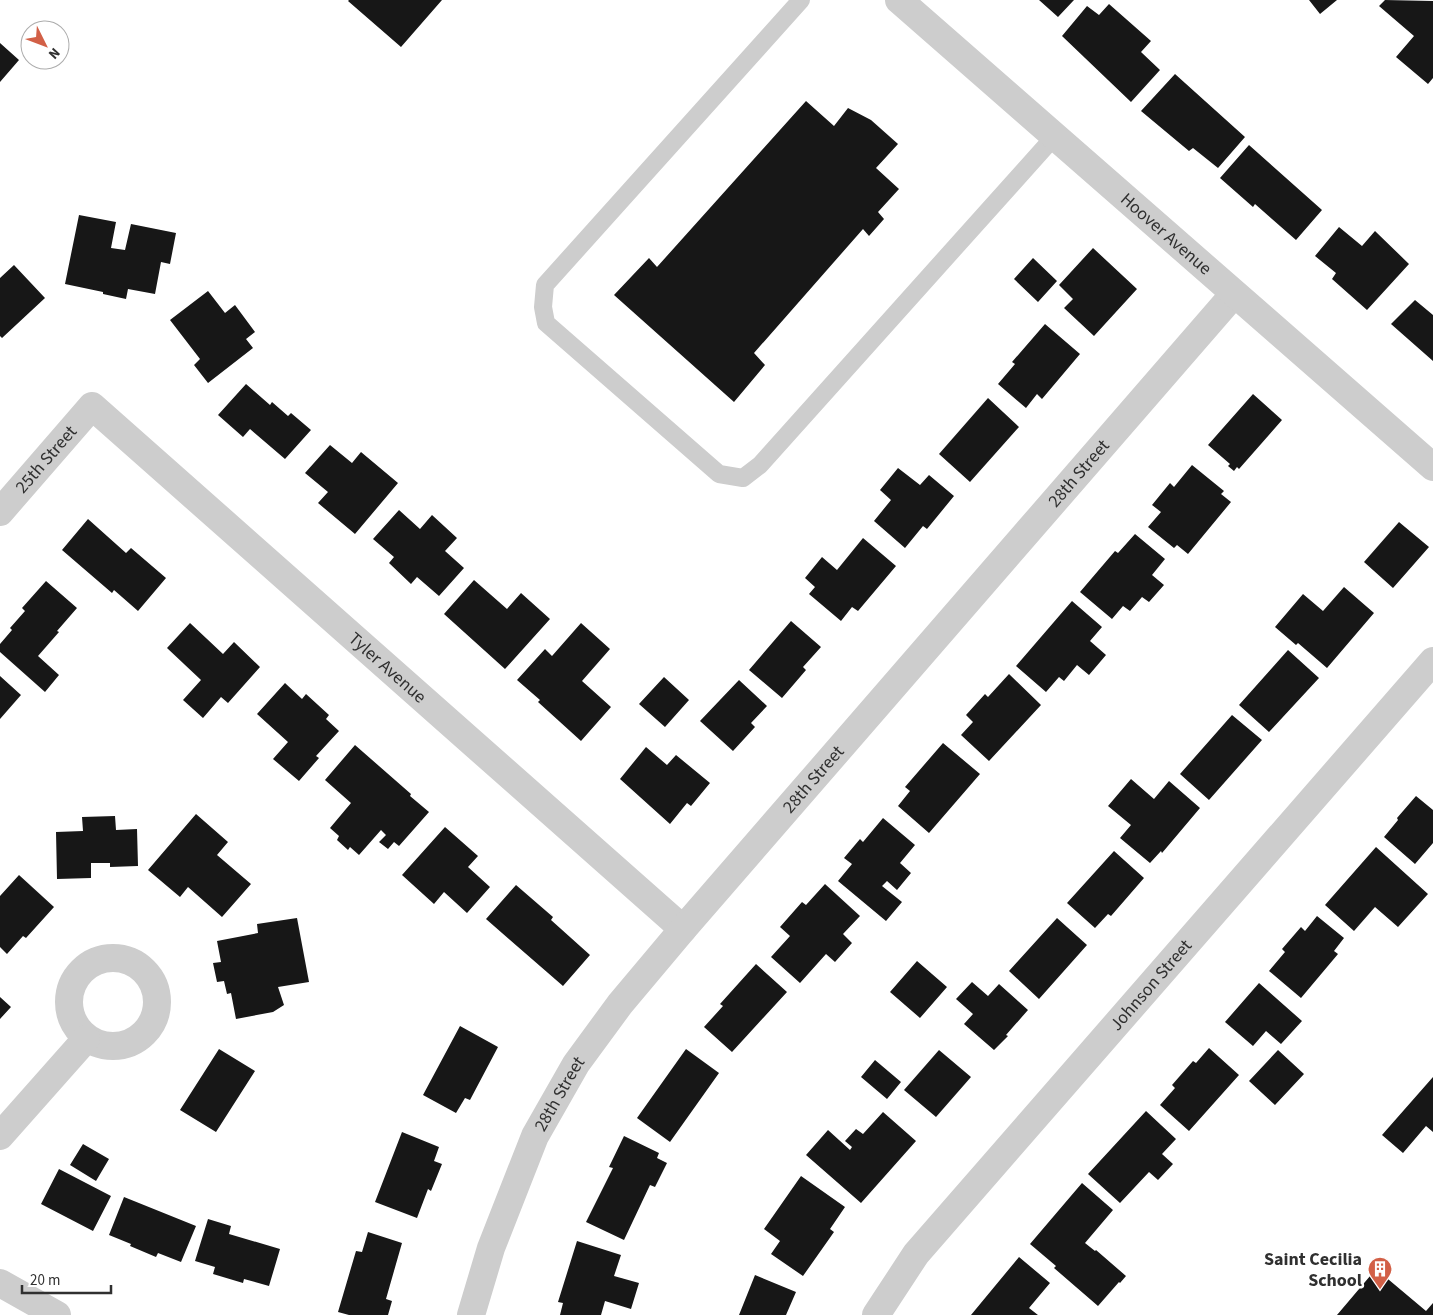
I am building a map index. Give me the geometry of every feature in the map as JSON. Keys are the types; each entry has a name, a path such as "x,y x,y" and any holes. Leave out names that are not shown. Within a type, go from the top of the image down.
{"street":[{"name":"Hoover Avenue","path":"899,0 1433,467"},
{"name":"28th Street","path":"471,1315 491,1248 535,1136 576,1064 620,1004 1234,294"},
{"name":"Tyler Avenue","path":"92,406 683,929"},
{"name":"25th Street","path":"0,512 92,406"},
{"name":"Johnson Street","path":"876,1315 916,1254 1433,661"},
{"path":"0,1136 86,1039"},
{"path":"0,1283 57,1315"}],"lane":[{"path":"801,0 545,286 543,307 546,323 719,474 743,478 760,465 1054,137"}],"building":[{"path":"349,0 442,0 401,47"},
{"path":"1039,0 1074,0 1058,17"},
{"path":"1309,0 1337,0 1320,14"},
{"path":"1385,0 1433,1 1433,78 1428,84 1396,57 1414,36 1379,6"},
{"path":"1109,4 1151,41 1141,52 1160,70 1131,102 1062,36 1087,6 1099,15"},
{"path":"0,43 19,60 0,82"},
{"path":"1175,74 1245,137 1218,168 1193,148 1189,151 1141,111"},
{"path":"806,101 834,126 848,108 871,120 898,144 876,168 899,189 878,212 884,219 869,236 863,229 754,353 765,365 734,402 614,295 649,258 657,267"},
{"path":"1249,145 1322,210 1296,240 1255,204 1253,207 1220,178"},
{"path":"79,215 116,222 111,248 125,250 131,224 176,233 170,264 161,262 155,294 128,289 126,299 65,284"},
{"path":"1339,227 1362,246 1375,231 1409,264 1367,310 1332,279 1336,273 1315,256"},
{"path":"1093,248 1137,289 1094,336 1064,308 1073,299 1059,285"},
{"path":"1033,258 1057,281 1038,302 1014,279"},
{"path":"14,265 45,298 2,338 0,336 0,278"},
{"path":"208,291 225,313 235,305 255,332 246,339 253,348 208,383 194,365 200,359 170,320"},
{"path":"1415,300 1433,315 1433,361 1391,324"},
{"path":"1045,324 1080,354 1042,399 1037,394 1026,408 998,384 1015,364 1012,362"},
{"path":"246,384 270,405 272,402 288,416 291,413 311,430 285,459 250,429 243,437 218,415"},
{"path":"1253,394 1282,420 1239,469 1237,467 1234,471 1228,466 1230,464 1208,445"},
{"path":"988,398 1019,427 970,482 939,454"},
{"path":"330,445 352,463 361,452 398,483 355,534 318,503 328,492 305,473"},
{"path":"1192,465 1224,491 1221,494 1231,502 1188,554 1177,545 1174,548 1148,527 1161,512 1152,505 1170,483 1174,487"},
{"path":"898,468 920,485 929,475 954,496 927,529 923,526 905,548 874,521 891,500 880,490"},
{"path":"399,510 420,529 432,515 457,538 445,551 464,568 439,596 417,577 411,584 389,563 394,557 373,539"},
{"path":"88,519 126,553 131,548 166,578 138,611 114,590 112,593 62,550"},
{"path":"1399,522 1429,547 1393,588 1364,562"},
{"path":"1135,534 1165,559 1152,575 1164,585 1149,602 1142,597 1130,611 1123,606 1112,619 1080,592 1115,551 1118,553"},
{"path":"863,538 896,566 858,611 852,607 841,621 809,594 815,587 805,578 822,557 837,570"},
{"path":"474,580 507,609 521,593 550,619 505,669 444,614"},
{"path":"46,581 77,608 38,656 59,675 45,692 0,652 0,644 12,630 10,628 25,611 22,608"},
{"path":"1344,587 1374,613 1327,668 1298,643 1296,645 1275,627 1303,594 1323,611"},
{"path":"1072,601 1102,627 1090,641 1106,655 1089,675 1077,665 1064,681 1059,677 1046,692 1016,666"},
{"path":"791,621 821,647 803,667 806,670 782,698 749,670"},
{"path":"190,623 223,654 234,642 260,667 228,703 221,697 203,718 183,700 201,680 167,648"},
{"path":"581,623 610,649 582,681 611,707 581,741 517,680 545,649 552,656"},
{"path":"1288,650 1319,678 1269,732 1239,705"},
{"path":"1009,674 1041,705 989,761 961,735 973,722 966,715 985,694 988,697"},
{"path":"0,676 21,695 0,719"},
{"path":"664,677 689,700 665,727 639,704"},
{"path":"739,680 767,706 751,723 755,727 733,751 700,721"},
{"path":"285,683 302,699 306,694 329,715 326,719 339,731 316,756 319,758 299,781 273,759 288,742 257,714"},
{"path":"1232,715 1262,740 1209,800 1180,774"},
{"path":"943,743 980,774 929,833 898,806 910,791 905,787"},
{"path":"355,745 429,812 399,846 394,842 388,849 379,842 386,835 381,830 359,855 350,847 348,850 337,840 339,836 330,828 351,803 325,780"},
{"path":"646,747 667,765 676,755 710,783 691,806 687,803 670,824 620,779"},
{"path":"1131,779 1154,799 1169,781 1200,808 1162,853 1161,851 1150,863 1120,838 1131,825 1108,806"},
{"path":"1416,796 1433,810 1433,843 1415,864 1384,837"},
{"path":"196,814 228,842 217,855 251,884 222,917 188,887 180,897 148,870"},
{"path":"115,816 116,830 137,829 138,866 110,867 110,863 91,863 91,878 57,879 56,832 83,831 82,817"},
{"path":"883,818 915,845 900,863 911,873 897,890 887,881 882,886 902,902 886,921 838,881 852,864 844,858 860,839 863,842"},
{"path":"445,827 478,856 468,867 490,887 467,913 444,892 434,904 402,875"},
{"path":"1376,847 1428,894 1398,927 1375,907 1354,931 1325,905"},
{"path":"1114,851 1144,878 1111,916 1108,914 1095,928 1067,903"},
{"path":"19,875 54,907 26,938 23,936 7,954 0,947 0,896"},
{"path":"825,884 860,916 843,934 852,943 835,962 826,954 800,983 771,957 790,936 780,927 802,902 806,905"},
{"path":"516,885 553,917 551,920 590,955 563,986 486,919"},
{"path":"1317,916 1344,938 1334,951 1338,954 1301,998 1269,971 1285,952 1282,949 1301,927 1305,931"},
{"path":"297,918 309,982 278,987 284,1005 273,1012 236,1019 231,993 227,994 224,981 217,982 213,963 221,962 217,941 258,933 257,924"},
{"path":"1057,918 1087,945 1039,999 1009,971"},
{"path":"917,961 947,987 920,1018 890,992"},
{"path":"756,964 787,992 732,1052 704,1027 723,1006 720,1004"},
{"path":"972,982 988,996 999,984 1028,1010 1006,1035 1008,1036 994,1050 964,1024 973,1014 956,999"},
{"path":"1259,983 1302,1021 1281,1044 1266,1031 1253,1046 1225,1022"},
{"path":"0,997 11,1007 0,1019"},
{"path":"460,1026 498,1047 470,1100 465,1098 456,1113 423,1095"},
{"path":"1209,1048 1239,1075 1189,1131 1160,1105 1175,1088 1172,1085 1193,1061 1196,1063"},
{"path":"219,1049 255,1071 216,1132 180,1110"},
{"path":"686,1049 719,1073 670,1142 637,1118"},
{"path":"939,1050 971,1077 936,1117 904,1090"},
{"path":"1278,1050 1304,1074 1275,1105 1249,1081"},
{"path":"875,1060 901,1082 887,1099 861,1077"},
{"path":"1433,1077 1433,1132 1426,1126 1403,1153 1382,1135"},
{"path":"1146,1111 1176,1139 1162,1154 1173,1164 1158,1180 1149,1172 1120,1203 1088,1174"},
{"path":"883,1112 916,1141 861,1203 806,1155 828,1130 850,1150 852,1147 845,1141 856,1129 863,1134"},
{"path":"402,1132 439,1147 434,1161 442,1164 431,1191 428,1189 417,1218 375,1202"},
{"path":"624,1136 659,1153 657,1158 667,1163 655,1187 650,1185 624,1240 586,1222 613,1168 609,1167"},
{"path":"83,1144 109,1159 96,1181 70,1165"},
{"path":"59,1169 111,1196 93,1231 41,1204"},
{"path":"801,1176 845,1207 830,1229 834,1232 803,1276 771,1254 780,1241 764,1229"},
{"path":"1082,1183 1113,1210 1085,1243 1126,1276 1098,1306 1054,1268 1056,1266 1030,1244"},
{"path":"124,1197 196,1226 181,1262 158,1253 156,1257 109,1235"},
{"path":"208,1219 231,1226 229,1234 280,1249 269,1286 244,1279 243,1283 213,1274 215,1267 195,1261"},
{"path":"368,1232 402,1243 386,1299 392,1301 388,1315 349,1315 338,1312 356,1251 362,1252"},
{"path":"577,1241 621,1255 614,1276 639,1283 631,1309 605,1301 601,1315 560,1315 563,1303 558,1302"},
{"path":"1019,1257 1050,1283 1029,1308 1038,1315 971,1315"},
{"name":"Saint Cecilia School","path":"1376,1269 1426,1311 1433,1303 1433,1315 1337,1315"},
{"path":"755,1275 796,1292 786,1315 739,1315"}],"place":[{"name":"Saint Cecilia School","path":"1380,1290"}]}
